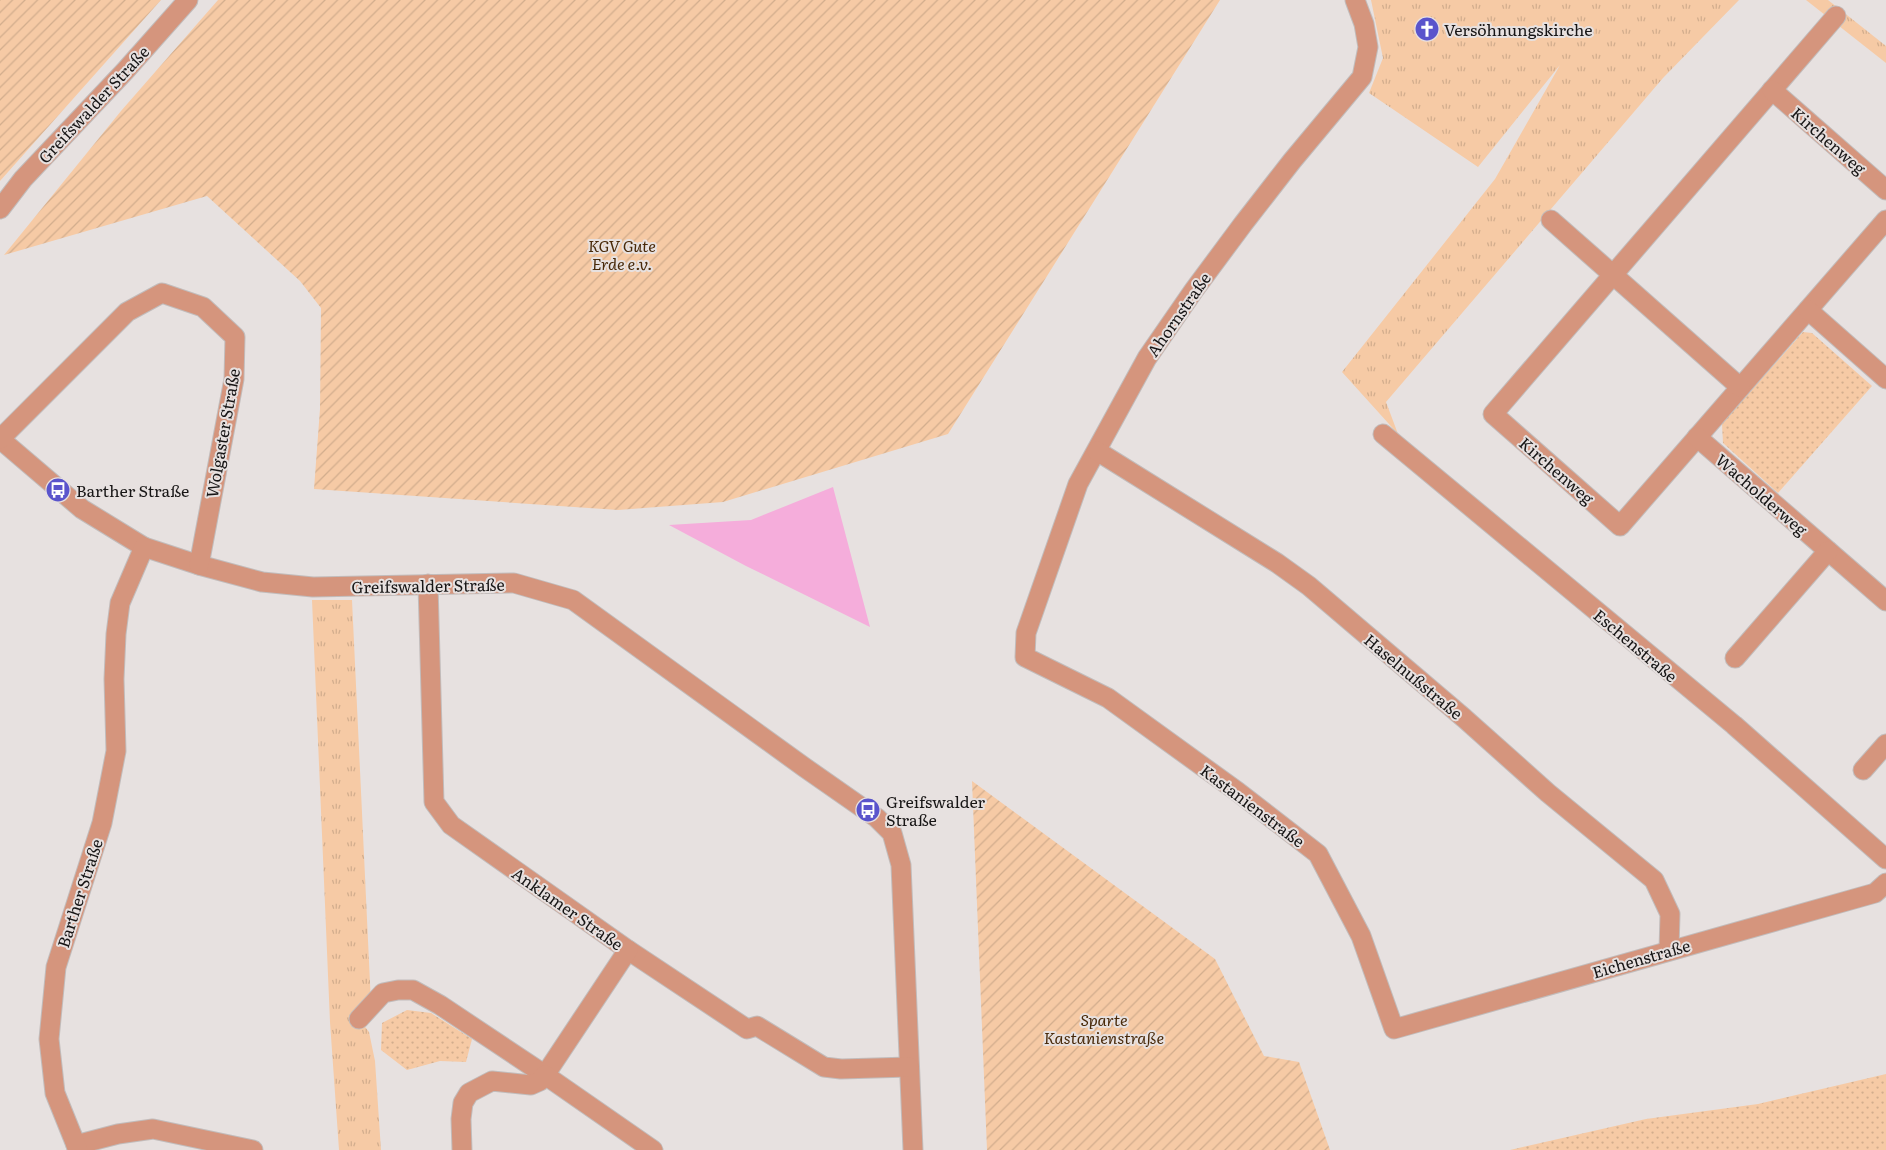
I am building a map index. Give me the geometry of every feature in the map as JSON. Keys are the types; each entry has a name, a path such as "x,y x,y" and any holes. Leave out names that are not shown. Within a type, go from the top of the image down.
{"street":[{"name":"Greifswalder Straße","path":"0,209 23,179 125,71 188,0"},
{"name":"Ahornstraße","path":"1025,657 1026,633 1078,484 1147,358 1194,290 1292,161 1362,77 1368,47 1364,24 1355,0"},
{"name":"Kirchenweg","path":"1836,16 1493,414 1620,526 1886,220"},
{"name":"Kirchenweg","path":"1772,90 1886,190"},
{"path":"1551,220 1740,387"},
{"name":"Wolgaster Straße","path":"0,439 127,312 162,294 203,307 235,337 235,346 234,379 199,565"},
{"path":"1808,310 1886,379"},
{"name":"Eschenstraße","path":"1383,434 1734,725 1886,859"},
{"name":"Wacholderweg","path":"1697,437 1886,601"},
{"name":"Greifswalder Straße","path":"0,439 82,509 144,547 199,565 262,582 313,587 514,583 573,600 877,818 892,834 901,866 914,1150"},
{"name":"Haselnußstraße","path":"1097,451 1309,586 1464,718 1548,793 1654,880 1670,914 1669,950"},
{"name":"Barther Straße","path":"77,1148 55,1093 50,1039 56,967 102,822 116,751 114,679 116,634 120,603 144,547"},
{"path":"1735,658 1828,550"},
{"name":"Anklamer Straße","path":"428,584 434,802 451,825 628,950 747,1029 757,1026 824,1067 841,1069 909,1067"},
{"name":"Kastanienstraße","path":"1025,657 1108,698 1238,792 1318,854 1361,936 1394,1029"},
{"path":"1863,770 1886,744"},
{"name":"Eichenstraße","path":"1394,1029 1875,893 1886,883"},
{"path":"462,1150 461,1119 463,1103 469,1092 492,1081 530,1085 540,1081 628,950"},
{"path":"359,1019 383,993 412,990 440,1005 653,1150"},
{"path":"77,1148 118,1134 153,1129 253,1150"}],"green space":[{"path":"0,0 161,0 0,181"},
{"name":"KGV Gute Erde e.v.","path":"218,0 1220,0 948,434 723,502 618,510 314,489 320,409 321,308 300,281 207,196 4,255 121,111"},
{"path":"1371,0 1739,0 1663,78 1386,402 1398,434 1342,372 1495,179 1560,65 1478,167 1369,93 1383,58"},
{"path":"1806,0 1828,0 1886,46 1886,63"},
{"path":"1803,332 1812,333 1872,386 1778,493 1723,443 1722,424"},
{"path":"312,600 352,600 371,1004 359,1019 369,1032 375,1061 381,1150 339,1150 330,1022"},
{"name":"Sparte Kastanienstraße","path":"972,781 1215,959 1264,1056 1299,1062 1330,1150 987,1150"},
{"path":"407,1010 431,1013 472,1039 466,1062 440,1061 407,1070 381,1050 382,1023"},
{"path":"1886,1074 1886,1150 1510,1150 1646,1119 1758,1104"}],"shaded area":[{"path":"833,487 870,627 746,566 669,525 751,520"}],"place":[{"name":"Versöhnungskirche","path":"1427,29"},
{"name":"Barther Straße","path":"58,490"},
{"name":"Greifswalder Straße","path":"868,810"}]}
